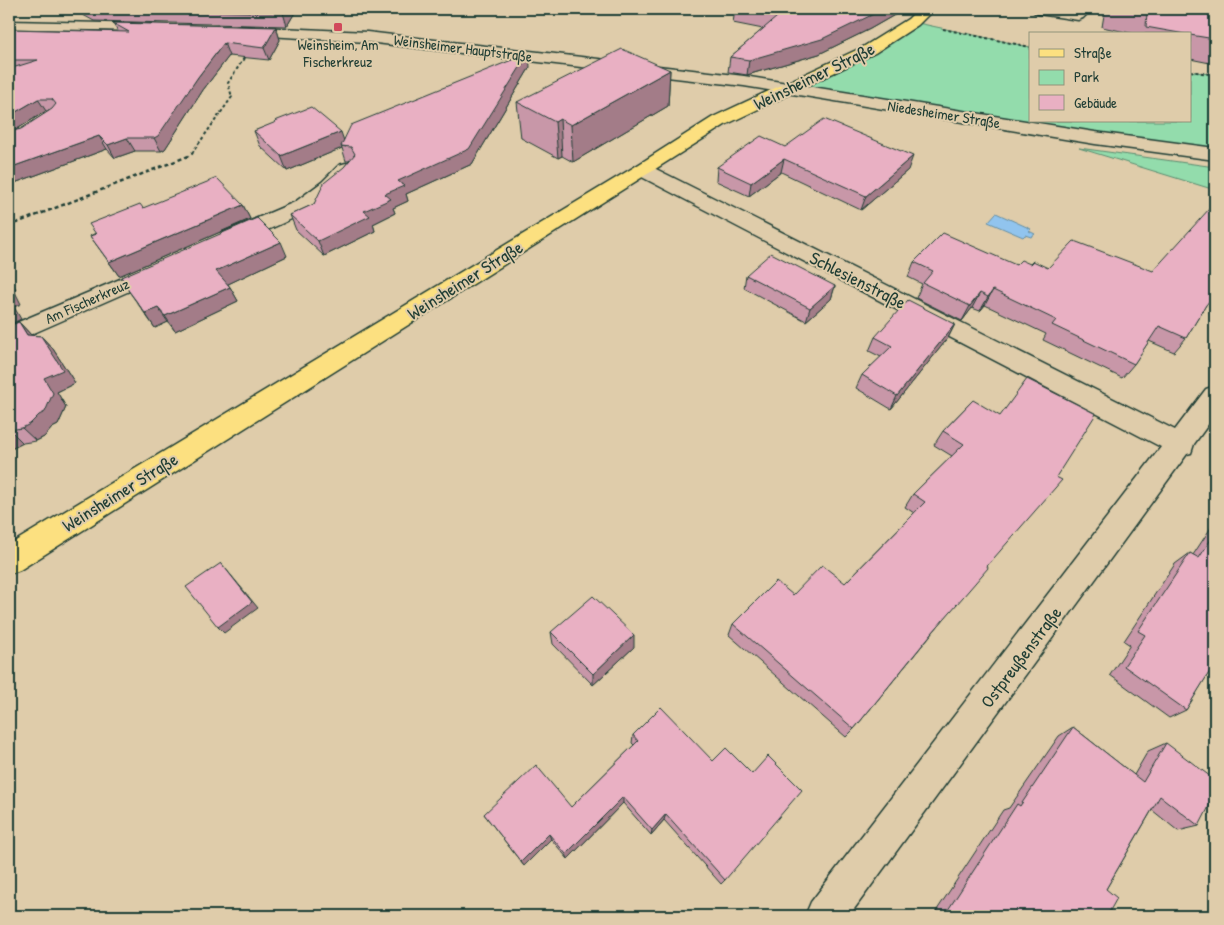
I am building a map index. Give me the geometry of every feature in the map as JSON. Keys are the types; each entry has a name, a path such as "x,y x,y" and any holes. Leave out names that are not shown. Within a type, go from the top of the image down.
{"main road":[{"name":"Weinsheimer Straße","path":"9,561 643,170 719,121 869,50 913,22 926,9"}],"street":[{"path":"1039,9 1078,15"},
{"path":"72,28 111,12"},
{"path":"9,26 172,30"},
{"name":"Weinsheimer Hauptstraße","path":"222,31 368,37 792,88"},
{"name":"Niedesheimer Straße","path":"792,88 1095,138 1215,154"},
{"path":"213,245 302,206 329,186 348,168"},
{"name":"Schlesienstraße","path":"643,170 1181,445"},
{"name":"Am Fischerkreuz","path":"9,336 178,261"},
{"name":"Ostpreußenstraße","path":"825,916 1181,445 1215,396"}],"path":[{"path":"913,22 1029,47"},
{"path":"9,226 190,155 232,97 228,82 262,32"},
{"path":"1192,71 1215,75"}],"green space":[{"path":"913,22 1029,47 1029,122 1192,122 1192,71 1215,75 1215,154 1095,138 792,88"},
{"path":"1079,148 1215,167 1215,190"}],"water":[{"path":"996,213 1031,229 1029,231 1035,234 1031,237 1025,235 1023,237 988,222"}],"building":[{"path":"123,9 285,9 283,13"},
{"path":"738,9 884,9 822,39 749,60 730,57 777,17"},
{"path":"1130,9 1215,9 1215,39 1192,35 1192,32 1174,32 1146,27 1147,12"},
{"path":"113,23 276,27 264,48 224,43 198,77 158,136 154,138 127,138 108,145 99,136 9,168 9,132 21,129 52,109 56,104 52,99 38,99 9,116 9,69 38,60 9,60 9,29 129,32"},
{"path":"622,49 670,70 571,125 560,119 555,122 517,102"},
{"path":"529,53 469,149 398,181 404,186 385,194 391,199 364,211 370,216 318,241 290,215 314,204 324,183 344,167 355,154 351,147 341,146 351,125"},
{"path":"311,107 341,132 281,156 254,131 275,121"},
{"path":"824,119 913,156 866,196 784,159 751,183 717,167 761,136 785,147"},
{"path":"217,178 243,205 109,262 90,236 96,234 89,224 140,204 143,208"},
{"path":"1210,208 1215,210 1215,294 1186,338 1159,326 1134,364 1052,325 1056,320 993,290 988,297 980,293 970,306 923,283 933,271 914,262 943,233 1016,265 1021,260 1030,264 1033,261 1048,268 1074,241 1153,271"},
{"path":"257,218 281,242 216,271 230,287 165,316 158,308 145,313 123,283 125,282 121,277"},
{"path":"771,253 835,286 810,308 746,275"},
{"path":"908,300 955,324 897,396 862,375 892,346 875,337"},
{"path":"19,322 27,335 41,336 63,370 44,378 53,393 45,412 22,428 9,430 9,326"},
{"path":"1027,379 1096,414 1056,477 1062,480 987,566 988,568 854,729 733,624 776,581 793,595 822,565 845,583 925,502 913,494 964,444 943,431 973,400 1000,416"},
{"path":"1215,533 1215,663 1186,710 1124,666 1145,635 1138,631 1190,553 1199,558"},
{"path":"221,563 252,602 218,627 186,587"},
{"path":"593,596 634,635 593,674 551,632"},
{"path":"661,707 713,761 726,748 752,774 768,756 802,790 725,880 666,814 652,830 623,797 566,854 549,834 521,862 484,814 536,765 571,807 638,741 633,735"},
{"path":"1073,727 1143,782 1166,743 1215,780 1215,795 1199,826 1160,796 1106,889 1117,898 1107,916 944,916 1017,804 1020,806"}],"place":[{"name":"Weinsheim, Am Fischerkreuz","path":"338,27"}]}
